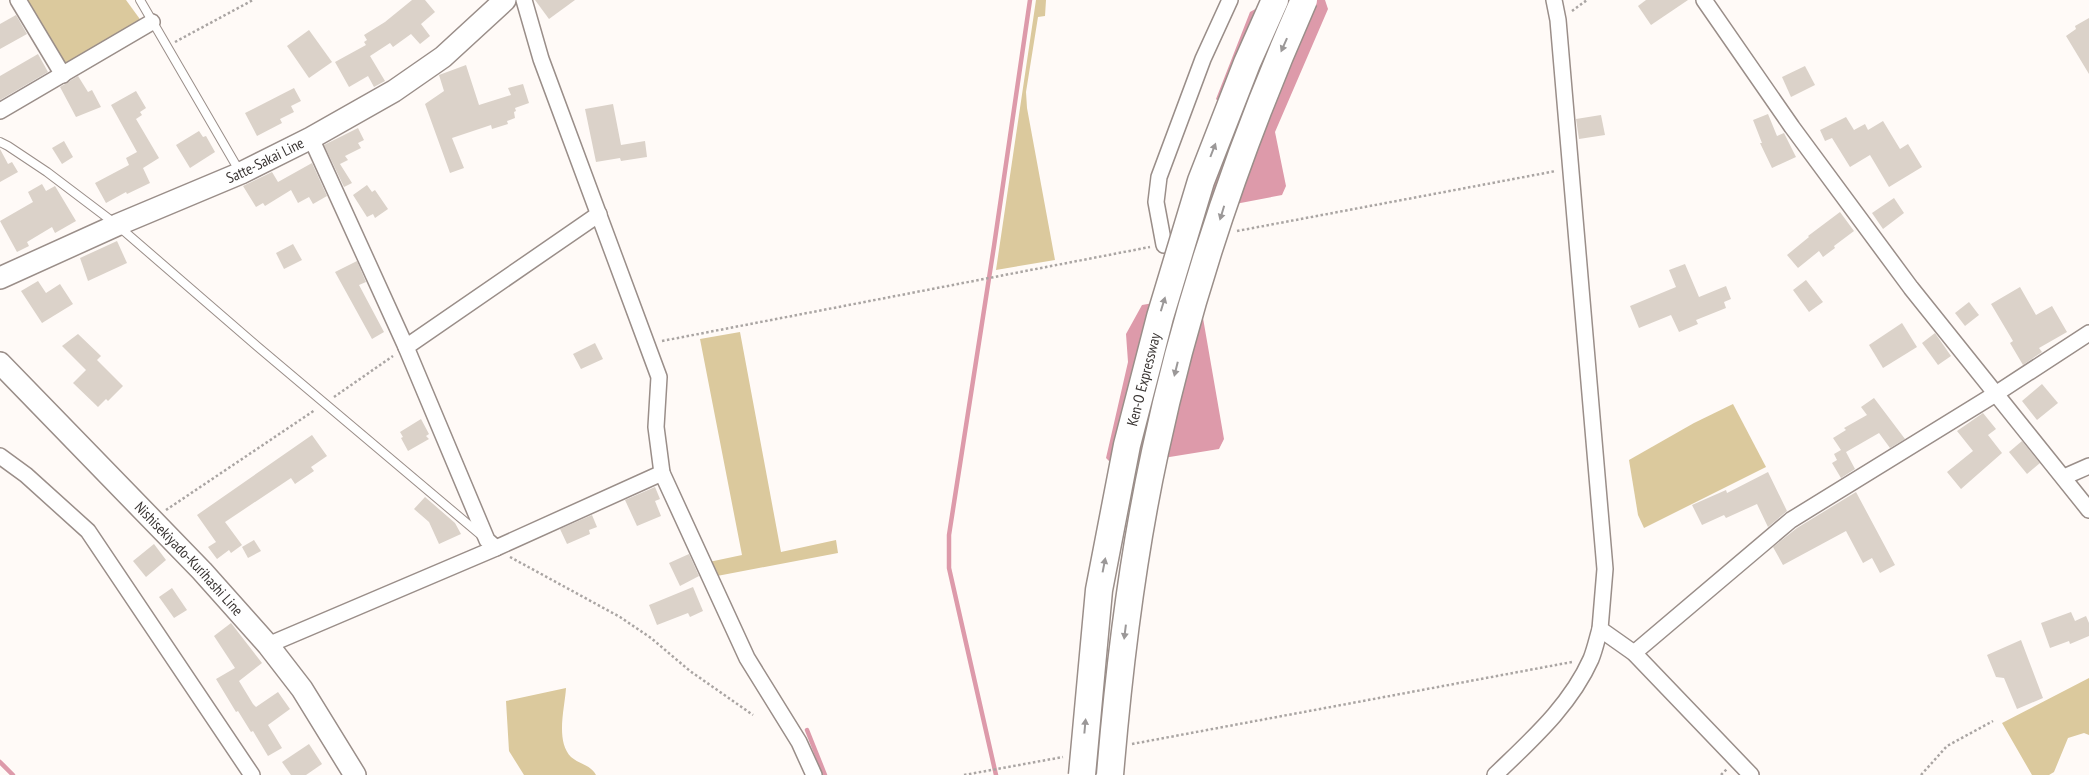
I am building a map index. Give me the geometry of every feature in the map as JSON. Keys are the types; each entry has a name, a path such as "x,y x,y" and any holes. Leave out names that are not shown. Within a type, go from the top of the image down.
{"highway":[{"name":"Ken-O Expressway","path":"1074,765 1099,590 1127,445 1160,317 1201,181 1247,63 1275,0"},
{"name":"Ken-O Expressway","path":"1110,775 1114,724 1130,592 1155,452 1187,323 1229,190 1272,72 1304,0"}],"main road":[{"name":"Satte-Sakai Line","path":"0,278 117,225 241,174 311,138 394,92 443,57 505,0"},
{"name":"Nishisekiyado-Kurihashi Line","path":"0,363 202,571 268,645 302,689 356,775"}],"street":[{"path":"18,0 63,75"},
{"path":"524,0 541,59 659,377 656,427 662,473 747,658 800,742 814,775"},
{"path":"1164,245 1156,202 1159,177 1203,59 1230,0"},
{"path":"1495,775 1548,723 1571,694 1590,659 1600,629 1605,570 1569,168 1558,20 1554,0"},
{"path":"1704,0 1792,128 1911,288 2089,510"},
{"path":"0,111 152,22"},
{"path":"311,138 406,347 492,544"},
{"path":"406,347 599,214"},
{"path":"1634,654 1791,520 1997,393 2089,333"},
{"path":"0,456 26,475 88,531 252,775"},
{"path":"2064,477 2089,466"},
{"path":"268,645 492,544 662,473"},
{"path":"1600,629 1634,654 1751,775"}],"lane":[{"path":"140,0 241,174"},
{"path":"0,142 47,172 117,225 324,404 492,544"}],"path":[{"path":"166,46 254,0"},
{"path":"1232,232 1569,168"},
{"path":"646,344 1164,245"},
{"path":"152,519 406,347"},
{"path":"492,544 527,567 620,617 651,638 690,671 753,715"},
{"path":"1125,745 1590,659"},
{"path":"1921,775 1947,746 1993,721"},
{"path":"964,775 1008,767 1074,765"}],"shaded area":[{"path":"23,0 126,0 142,22 68,66 61,63"},
{"path":"1036,0 1046,0 1045,16 1038,17 1026,92 1027,108 1055,260 996,270"},
{"path":"1286,0 1325,0 1328,9 1275,132 1286,186 1282,195 1209,209 1201,205 1223,107 1216,99 1250,12 1259,7"},
{"path":"1199,295 1224,439 1219,449 1114,466 1106,458 1128,362 1126,334 1142,305"},
{"path":"740,332 781,552 836,540 838,553 717,576 709,562 742,555 700,339"},
{"path":"1733,404 1766,467 1644,528 1638,515 1629,460 1694,423"},
{"path":"2089,678 2089,735 2084,733 2068,738 2054,772 2049,775 2032,775 2002,723"},
{"path":"566,688 562,724 563,742 571,757 591,769 596,775 524,775 509,751 506,701"}],"building":[{"path":"412,0 425,0 435,12 421,24 430,36 420,44 411,34 393,47 390,43 370,56 385,81 374,87 368,76 349,87 335,62 366,45 364,42 367,40 364,35 385,22"},
{"path":"535,0 575,0 549,19"},
{"path":"1646,0 1688,0 1651,25 1638,6"},
{"path":"16,15 27,34 0,49 0,24"},
{"path":"2089,18 2089,74 2066,36 2076,29 2075,26"},
{"path":"309,30 332,62 309,78 287,46"},
{"path":"38,54 48,72 0,100 0,76"},
{"path":"466,65 479,105 511,95 508,88 523,84 529,103 515,108 515,118 507,121 508,124 492,129 491,125 452,138 464,168 450,173 425,104 444,91 439,75"},
{"path":"1805,66 1815,85 1791,97 1782,77"},
{"path":"78,76 88,92 92,90 101,107 76,117 60,87"},
{"path":"294,88 301,101 291,106 294,112 280,119 282,123 257,136 245,113"},
{"path":"136,91 146,108 140,112 142,115 136,119 159,158 143,168 150,183 127,194 126,192 106,203 95,183 129,165 126,158 137,152 111,105"},
{"path":"613,104 621,145 645,141 647,157 621,161 620,158 596,162 585,109"},
{"path":"1768,114 1777,136 1784,133 1796,157 1772,168 1760,143 1762,143 1753,120"},
{"path":"1601,115 1605,135 1579,139 1576,119"},
{"path":"1846,117 1854,130 1865,124 1868,130 1883,121 1900,149 1908,144 1922,167 1889,187 1870,155 1850,167 1832,138 1825,141 1820,130"},
{"path":"358,128 364,140 358,143 361,148 345,156 348,160 340,164 352,183 344,187 324,145"},
{"path":"199,131 203,137 206,136 215,152 190,168 176,145"},
{"path":"64,141 73,157 62,164 52,148"},
{"path":"0,149 8,164 12,162 18,172 0,182"},
{"path":"312,163 327,196 313,204 309,197 298,203 291,190 265,206 263,203 256,207 243,186 272,172 278,182"},
{"path":"42,184 46,191 55,186 76,221 55,233 52,227 27,242 29,246 17,252 0,221 33,202 28,192"},
{"path":"367,185 372,192 375,190 388,209 375,218 373,214 367,217 353,195"},
{"path":"1894,198 1904,213 1883,229 1872,213"},
{"path":"1840,212 1854,231 1823,257 1819,251 1798,268 1787,255 1808,236"},
{"path":"117,241 127,263 88,281 80,258"},
{"path":"293,244 302,260 284,269 276,253"},
{"path":"357,261 366,282 359,285 384,332 372,339 335,272"},
{"path":"1685,264 1699,297 1726,286 1731,299 1724,302 1726,308 1696,320 1698,324 1679,332 1671,315 1639,328 1630,306 1676,287 1669,270"},
{"path":"1806,280 1823,302 1809,312 1793,290"},
{"path":"38,281 46,293 60,284 73,304 42,323 21,291"},
{"path":"2020,287 2036,315 2052,306 2067,332 2039,348 2042,352 2023,365 2010,343 2013,341 1991,304"},
{"path":"1969,302 1979,315 1965,326 1955,313"},
{"path":"1902,323 1917,347 1883,368 1869,345"},
{"path":"1935,333 1951,356 1938,365 1922,343"},
{"path":"78,334 101,356 97,360 123,386 108,401 106,399 98,407 73,383 86,370 62,346"},
{"path":"595,343 603,359 581,369 573,354"},
{"path":"2042,384 2058,403 2037,420 2022,401"},
{"path":"1874,398 1905,439 1890,448 1879,433 1846,452 1855,469 1841,478 1832,463 1837,460 1834,454 1841,450 1833,438 1846,430 1844,428 1867,415 1861,407"},
{"path":"1983,413 1996,429 1988,435 2002,453 1961,489 1947,472 1973,451 1957,431"},
{"path":"421,419 429,434 426,436 429,439 408,451 400,432"},
{"path":"312,435 327,456 311,467 314,471 295,484 291,478 225,522 242,545 231,553 229,550 217,559 208,547 216,542 197,515"},
{"path":"2022,441 2040,463 2027,474 2009,452"},
{"path":"1768,472 1787,511 1768,527 1757,504 1726,518 1724,515 1702,525 1692,505 1726,490 1727,493"},
{"path":"655,487 660,499 655,501 661,516 637,526 625,500"},
{"path":"1856,492 1895,565 1880,573 1872,558 1863,563 1846,531 1783,565 1773,547 1797,528"},
{"path":"425,497 455,523 461,534 439,544 429,522 414,509"},
{"path":"592,515 597,527 589,530 590,534 567,544 560,529"},
{"path":"254,540 261,551 248,558 242,547"},
{"path":"154,544 166,560 146,577 133,561"},
{"path":"689,554 699,576 680,586 669,563"},
{"path":"693,587 703,611 690,617 688,613 657,625 649,605"},
{"path":"172,588 187,610 174,618 159,597"},
{"path":"2071,612 2075,621 2086,616 2089,623 2089,636 2070,644 2069,641 2050,648 2041,623"},
{"path":"231,623 262,663 239,681 253,704 256,707 278,692 290,709 268,725 282,748 268,756 253,731 251,732 238,711 236,712 216,679 235,668 214,636"},
{"path":"2021,640 2043,698 2017,709 2004,678 1996,677 1987,655"},
{"path":"309,744 322,764 306,775 291,775 282,762"}],"waterway":[{"path":"996,775 949,568 949,535 1030,0"},
{"path":"807,730 825,775"},
{"path":"0,762 13,775"}]}
